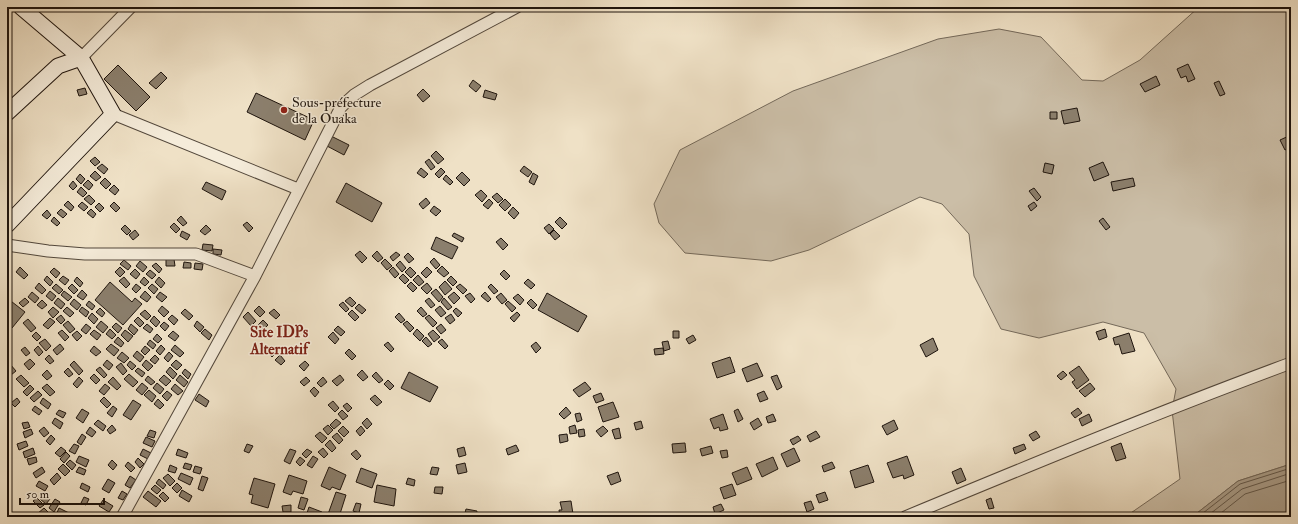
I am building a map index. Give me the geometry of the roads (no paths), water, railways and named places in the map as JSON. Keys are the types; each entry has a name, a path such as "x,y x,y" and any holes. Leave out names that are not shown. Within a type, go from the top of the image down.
{"street":[{"path":"21,7 81,58 113,114 298,189"},
{"path":"7,113 58,66 81,58 131,7"},
{"path":"122,517 255,276 341,107 354,95 370,85 517,7"},
{"path":"7,225 113,114"},
{"path":"7,245 48,251 85,254 196,254 255,276"},
{"path":"906,517 1205,395 1291,363"}],"water":[{"path":"1291,464 1291,517 1192,517 1238,481"}],"place":[{"name":"Sous-préfecture de la Ouaka","path":"284,110"}],"district":[{"name":"Site IDPs Alternatif","path":"279,340"}]}
